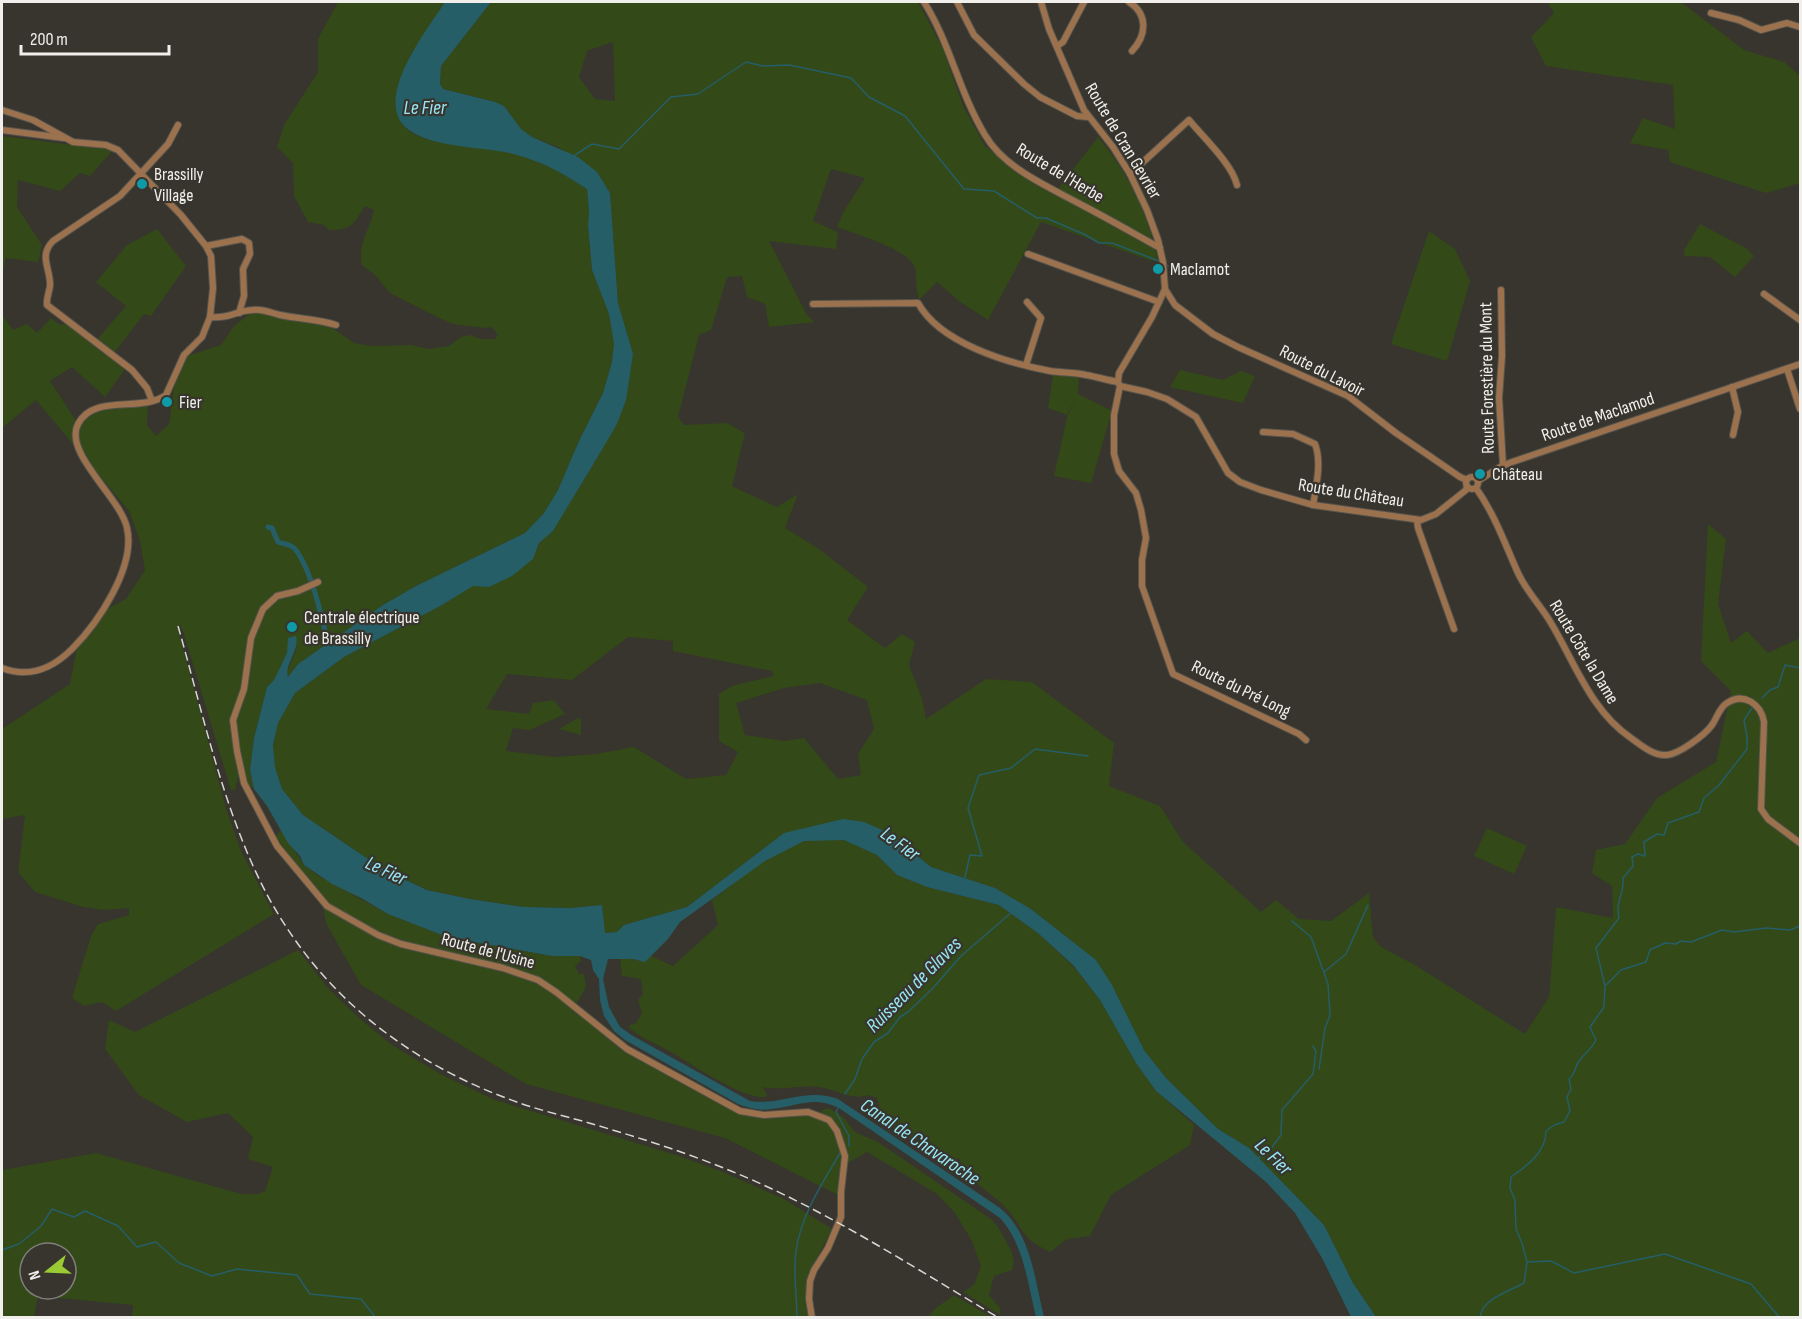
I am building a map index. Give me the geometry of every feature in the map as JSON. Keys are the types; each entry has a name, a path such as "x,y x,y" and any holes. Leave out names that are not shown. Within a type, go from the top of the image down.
{"street":[{"name":"Route de l'Herbe","path":"924,2 947,43 972,111 996,150 1033,177 1160,248"},
{"path":"957,2 974,35 1024,84 1040,97 1077,116 1088,117"},
{"name":"Route de Cran Gevrier","path":"1041,2 1044,15 1088,117 1113,147 1130,174 1155,230 1160,248 1165,289"},
{"path":"1057,46 1063,42 1084,2"},
{"path":"1129,2 1140,13 1144,27 1132,51"},
{"path":"1711,13 1739,20 1761,30 1787,23 1800,27"},
{"path":"2,110 33,120 76,143 114,147 142,174 206,246 211,256 213,288 210,317 202,337 184,355 166,395 152,401 93,410 83,417 75,432 80,453 119,508 128,529 129,546 126,558 106,605 86,634 57,662 42,670 31,672 16,672 2,668"},
{"path":"1130,174 1189,120 1225,163 1237,184"},
{"path":"152,401 144,384 132,370 68,323 46,303 50,285 45,260 49,245 112,202 142,174 171,140 178,125"},
{"path":"2,130 64,138"},
{"path":"206,246 242,239 249,243 249,254 243,269 244,296 239,313"},
{"path":"1028,254 1159,302"},
{"path":"1119,384 1119,373 1165,289"},
{"name":"Route du Lavoir","path":"1165,289 1175,305 1213,334 1348,396 1467,483"},
{"name":"Route Forestière du Mont","path":"1501,290 1502,356 1499,398 1503,465"},
{"path":"1764,294 1800,320"},
{"path":"1026,365 1041,318 1027,302"},
{"name":"Route du Château","path":"813,304 918,303 933,322 948,334 979,349 1026,365 1119,384 1167,399 1196,417 1228,473 1240,482 1313,505 1417,520 1425,519 1436,514 1466,490 1467,483"},
{"path":"210,317 224,318 260,310 316,319 336,325"},
{"name":"Route de Maclamod","path":"1477,484 1503,465 1800,364"},
{"path":"1787,369 1800,409"},
{"name":"Route du Pré Long","path":"1119,384 1114,415 1114,454 1119,471 1136,492 1141,510 1146,538 1142,560 1142,586 1173,674 1299,734 1306,740"},
{"path":"1732,387 1738,412 1733,435"},
{"path":"1263,432 1293,434 1315,444 1317,482 1313,505"},
{"path":"1473,477 1477,484 1471,489 1467,483 1473,477"},
{"name":"Route Côte la Dame","path":"1477,484 1497,520 1524,585 1550,621 1606,717 1620,731 1653,753 1669,755 1707,731 1722,707 1728,702 1741,699 1756,705 1764,722 1761,809 1768,819 1800,843"},
{"path":"1417,520 1421,538 1454,629"},
{"name":"Route de l'Usine","path":"314,584 277,596 263,609 251,638 245,685 233,720 244,783 277,846 327,906 378,935 401,944 503,968 538,980 627,1049 740,1111 764,1115 808,1112 829,1120 837,1131 845,1156 841,1217 828,1248 810,1281 809,1299 812,1317"}],"green space":[{"path":"338,2 445,2 410,56 396,109 400,118 404,126 412,133 424,138 522,156 569,177 587,189 592,270 609,314 614,344 612,362 603,393 558,490 544,513 525,533 416,586 383,605 298,664 288,677 287,672 297,647 289,640 287,653 274,680 267,687 254,738 250,770 254,789 239,774 235,790 231,790 183,631 180,625 177,626 227,812 241,851 274,914 116,1011 102,1002 84,1006 72,998 91,936 98,924 129,915 129,908 105,910 83,907 35,892 18,872 25,815 2,819 2,729 70,684 77,647 107,609 126,599 145,570 140,541 129,511 36,400 2,428 2,314 13,330 27,324 37,333 51,318 60,325 66,323 94,343 126,306 96,282 127,245 157,229 186,266 151,316 144,314 111,357 125,369 105,397 72,367 50,381 80,427 86,419 100,410 148,405 147,425 156,436 169,424 174,388 187,356 221,345 234,326 252,312 311,321 331,327 354,343 371,346 411,345 429,349 449,346 461,337 470,335 481,339 495,339 498,335 492,327 453,324 390,293 375,275 362,265 361,250 374,210 365,206 352,225 343,229 329,230 324,225 308,222 294,196 293,163 277,147 284,125 318,72 318,39"},
{"path":"491,2 918,2 943,49 963,106 985,146 1003,160 1055,193 1098,137 1119,165 1136,195 1149,228 1158,261 1152,261 1041,222 988,320 959,301 937,282 919,300 916,270 911,261 880,243 837,227 844,211 865,178 831,169 813,221 838,232 836,249 769,241 807,315 815,322 769,327 765,304 747,297 742,276 727,277 711,330 699,335 678,417 684,425 727,423 745,433 732,486 777,507 798,494 785,528 819,549 868,587 847,620 885,648 902,634 915,642 909,665 922,698 926,719 986,679 1032,682 1114,743 1109,786 1160,806 1183,842 1261,912 1276,900 1299,919 1331,921 1369,893 1373,937 1381,947 1415,965 1525,1034 1549,997 1556,907 1613,918 1612,886 1592,873 1596,850 1625,844 1657,798 1716,762 1731,691 1701,661 1708,524 1726,539 1718,604 1731,643 1747,631 1768,653 1800,638 1800,1317 1376,1317 1353,1283 1324,1225 1249,1148 1218,1129 1166,1078 1144,1050 1112,985 1096,960 1031,909 995,888 931,867 889,833 784,833 687,907 624,925 618,932 604,933 602,905 570,908 524,907 428,890 397,876 365,857 303,815 282,789 275,767 273,745 278,723 295,693 344,657 442,605 473,585 489,587 533,559 539,543 553,531 600,453 633,354 618,303 610,193 597,172 558,147 532,137 520,129 508,111 495,102 443,89 440,84 441,66","holes":["612,42 615,101 595,99 579,77 587,51","628,637 673,641 673,651 772,671 773,676 732,686 719,694 719,741 738,752 726,775 686,779 634,747 596,754 555,757 506,751 513,728 530,730 565,714 554,700 533,703 529,714 486,709 507,674 572,680","820,683 867,700 874,729 858,754 861,775 838,779 804,738 785,741 745,735 736,703 784,688"]},
{"path":"1547,2 1681,2 1744,50 1784,62 1800,76 1800,183 1766,193 1670,162 1668,150 1630,143 1643,118 1675,129 1673,85 1546,66 1531,37 1554,13"},
{"path":"2,136 113,150 90,176 80,173 60,191 18,180 17,207 42,245 38,262 6,258 3,271 2,271"},
{"path":"1700,224 1746,248 1754,256 1735,277 1710,257 1684,256 1684,250"},
{"path":"1429,231 1455,249 1470,281 1447,361 1391,344"},
{"path":"1180,370 1223,380 1241,371 1255,376 1243,403 1170,387"},
{"path":"1053,374 1079,376 1078,394 1112,411 1091,483 1054,476 1067,417 1076,398 1067,415 1048,408"},
{"path":"578,718 581,719 581,735 559,729"},
{"path":"1487,828 1527,846 1514,874 1474,856"},
{"path":"281,830 304,865 317,875 388,914 447,937 552,956 580,956 581,961 575,966 579,974 584,974 586,987 572,1011 737,1112 763,1119 807,1114 819,1116 822,1110 829,1108 844,1118 855,1132 878,1142 991,1219 998,1227 1012,1252 1014,1262 1012,1270 994,1276 989,1295 1000,1308 1000,1315 963,1292 974,1285 981,1266 972,1241 955,1213 937,1194 867,1152 842,1166 838,1195 725,1138 526,1084 361,985 326,923 321,895 275,837"},
{"path":"844,840 877,855 897,875 927,887 999,905 1039,934 1072,965 1100,1000 1136,1063 1156,1091 1194,1125 1190,1145 1111,1195 1090,1236 1067,1239 1050,1252 1035,1244 1007,1209 968,1174 959,1158 946,1163 889,1123 881,1114 877,1098 869,1095 850,1096 825,1088 812,1087 762,1087 767,1094 766,1097 744,1093 717,1080 628,1027 636,1023 642,1013 638,1000 643,994 641,979 622,976 620,958 645,962 651,956 673,966 718,925 712,900 755,867 778,852 802,842"},
{"path":"298,950 327,987 359,1018 392,1045 442,1075 495,1100 679,1156 723,1172 784,1199 832,1229 809,1273 805,1298 809,1317 132,1318 133,1305 78,1300 78,1241 18,1241 18,1301 37,1301 34,1317 2,1318 2,1170 96,1153 241,1194 258,1194 265,1191 273,1167 248,1159 253,1137 228,1113 187,1122 139,1095 105,1049 109,1020 135,1032"},
{"path":"954,1295 991,1317 928,1317"}],"water":[{"name":"Le Fier","path":"445,2 491,2 441,66 440,84 443,89 504,106 521,129 532,137 578,157 597,172 610,193 618,303 633,354 626,400 617,424 553,531 539,543 533,559 512,576 489,587 473,586 344,657 295,693 278,723 273,745 275,767 282,789 303,815 365,857 427,890 524,907 570,908 602,905 605,933 617,932 624,925 687,907 784,833 843,819 864,822 889,833 931,867 995,888 1031,909 1096,960 1112,985 1144,1050 1166,1078 1218,1129 1249,1148 1324,1225 1353,1283 1376,1317 1351,1317 1322,1258 1295,1213 1266,1182 1156,1091 1136,1063 1100,1000 1073,965 1039,934 999,905 927,887 897,875 877,855 844,840 804,841 765,861 680,922 668,939 645,962 633,959 608,959 603,979 609,1007 620,1027 633,1036 750,1101 772,1101 815,1095 838,1099 1000,1208 1010,1218 1025,1244 1044,1317 1036,1317 1020,1252 1008,1228 1000,1218 839,1108 821,1102 763,1110 738,1104 625,1040 614,1031 604,1016 600,1000 599,979 593,970 591,960 580,956 552,956 447,937 388,914 332,884 304,865 300,856 288,843 267,806 254,789 250,770 254,738 267,687 274,680 287,653 288,638 296,636 297,642 288,667 288,677 298,664 383,605 416,586 525,533 544,513 558,490 603,393 612,362 614,344 609,314 592,270 587,189 534,160 499,151 445,144 427,139 412,132 401,122 396,109 399,82 412,53"}],"waterway":[{"path":"575,155 592,144 619,149 671,97 698,94 746,62 763,66 789,65 851,78 869,97 905,116 964,189 994,191 1037,218 1046,218 1099,243 1112,243 1159,261"},
{"path":"1167,265 1177,272 1196,267"},
{"path":"268,527 272,528 278,542 293,547 301,558 315,592 327,639"},
{"path":"1762,698 1770,690 1778,687 1785,665 1800,668"},
{"path":"1480,1318 1485,1306 1491,1301 1524,1283 1527,1262 1516,1229 1515,1200 1510,1188 1511,1177 1535,1157 1543,1145 1546,1131 1564,1122 1570,1111 1567,1097 1571,1089 1569,1079 1577,1063 1596,1040 1590,1027 1604,1007 1605,986 1596,948 1619,918 1618,906 1623,878 1633,866 1632,857 1638,854 1645,856 1644,842 1657,834 1664,835 1668,823 1699,812 1704,798 1719,785 1747,749 1744,720 1752,708"},
{"path":"965,877 970,855 982,856 968,808 979,775 1011,768 1035,749 1088,756"},
{"path":"1324,972 1346,954 1368,905"},
{"name":"Ruisseau de Glaves","path":"845,1094 855,1079 862,1059 874,1042 888,1033 900,1017 933,988 961,956 1012,912"},
{"path":"1292,921 1311,937 1328,984 1330,1015 1325,1028 1319,1069"},
{"path":"1606,985 1621,970 1646,962 1650,950 1665,943 1691,942 1722,930 1734,932 1766,928 1790,930 1800,926"},
{"path":"1258,1158 1269,1151 1281,1135 1282,1110 1313,1074 1316,1051 1313,1046"},
{"name":"Ruisseau de Glaves","path":"838,1108 836,1112 849,1136 849,1146"},
{"name":"Ruisseau de Glaves","path":"797,1318 795,1267 802,1225 813,1200 840,1153"},
{"name":"Ruisseau de Glaves","path":"2,1250 19,1244 41,1226 52,1209 74,1217 85,1211 118,1226 137,1247 156,1242 179,1263 212,1276 237,1269 297,1275 310,1294 361,1299 376,1318"},
{"path":"1527,1262 1551,1261 1574,1273 1665,1254 1751,1284 1780,1318"}],"railway":[{"path":"178,626 222,782 250,859 267,895 287,928 331,984 383,1031 412,1051 473,1085 527,1105 679,1151 766,1186 834,1220 999,1318"}],"place":[{"name":"Brassilly Village","path":"142,184"},
{"name":"Maclamot","path":"1158,269"},
{"name":"Fier","path":"167,402"},
{"name":"Château","path":"1480,474"},
{"name":"Centrale électrique de Brassilly","path":"292,627"}],"water label":[{"name":"Canal de Chavaroche","path":"920,1142"}]}
